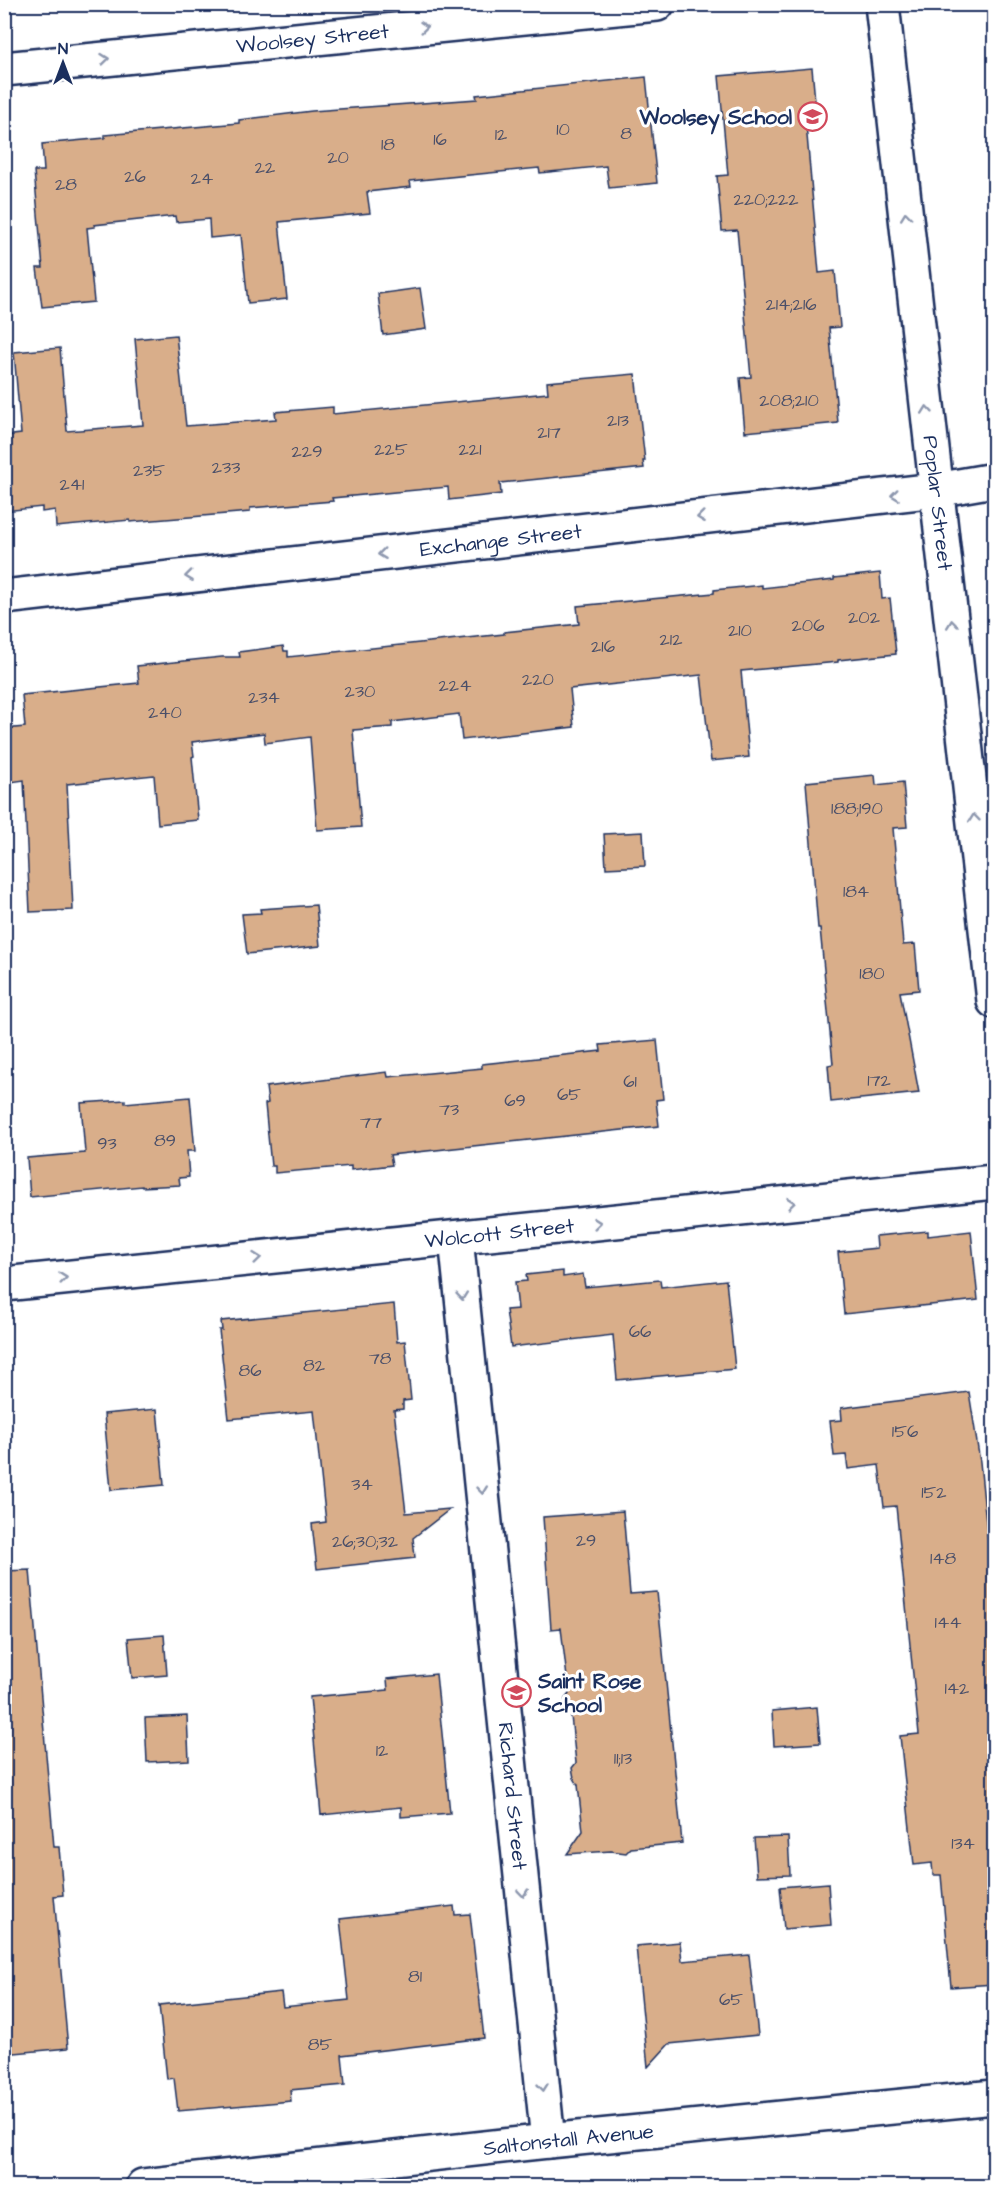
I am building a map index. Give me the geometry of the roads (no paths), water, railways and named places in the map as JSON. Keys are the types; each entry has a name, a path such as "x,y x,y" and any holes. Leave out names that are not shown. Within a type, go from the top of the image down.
{"street":[{"name":"Woolsey Street","path":"4,69 657,4"},
{"name":"Poplar Street","path":"882,4 994,1001"},
{"name":"Exchange Street","path":"4,597 936,490 994,480"},
{"name":"Wolcott Street","path":"4,1284 994,1182"},
{"name":"Richard Street","path":"456,1238 548,2140"},
{"name":"Saltonstall Avenue","path":"143,2187 548,2140 994,2097"}],"place":[{"name":"Woolsey School","path":"813,117"},
{"name":"Saint Rose School","path":"517,1693"}]}
